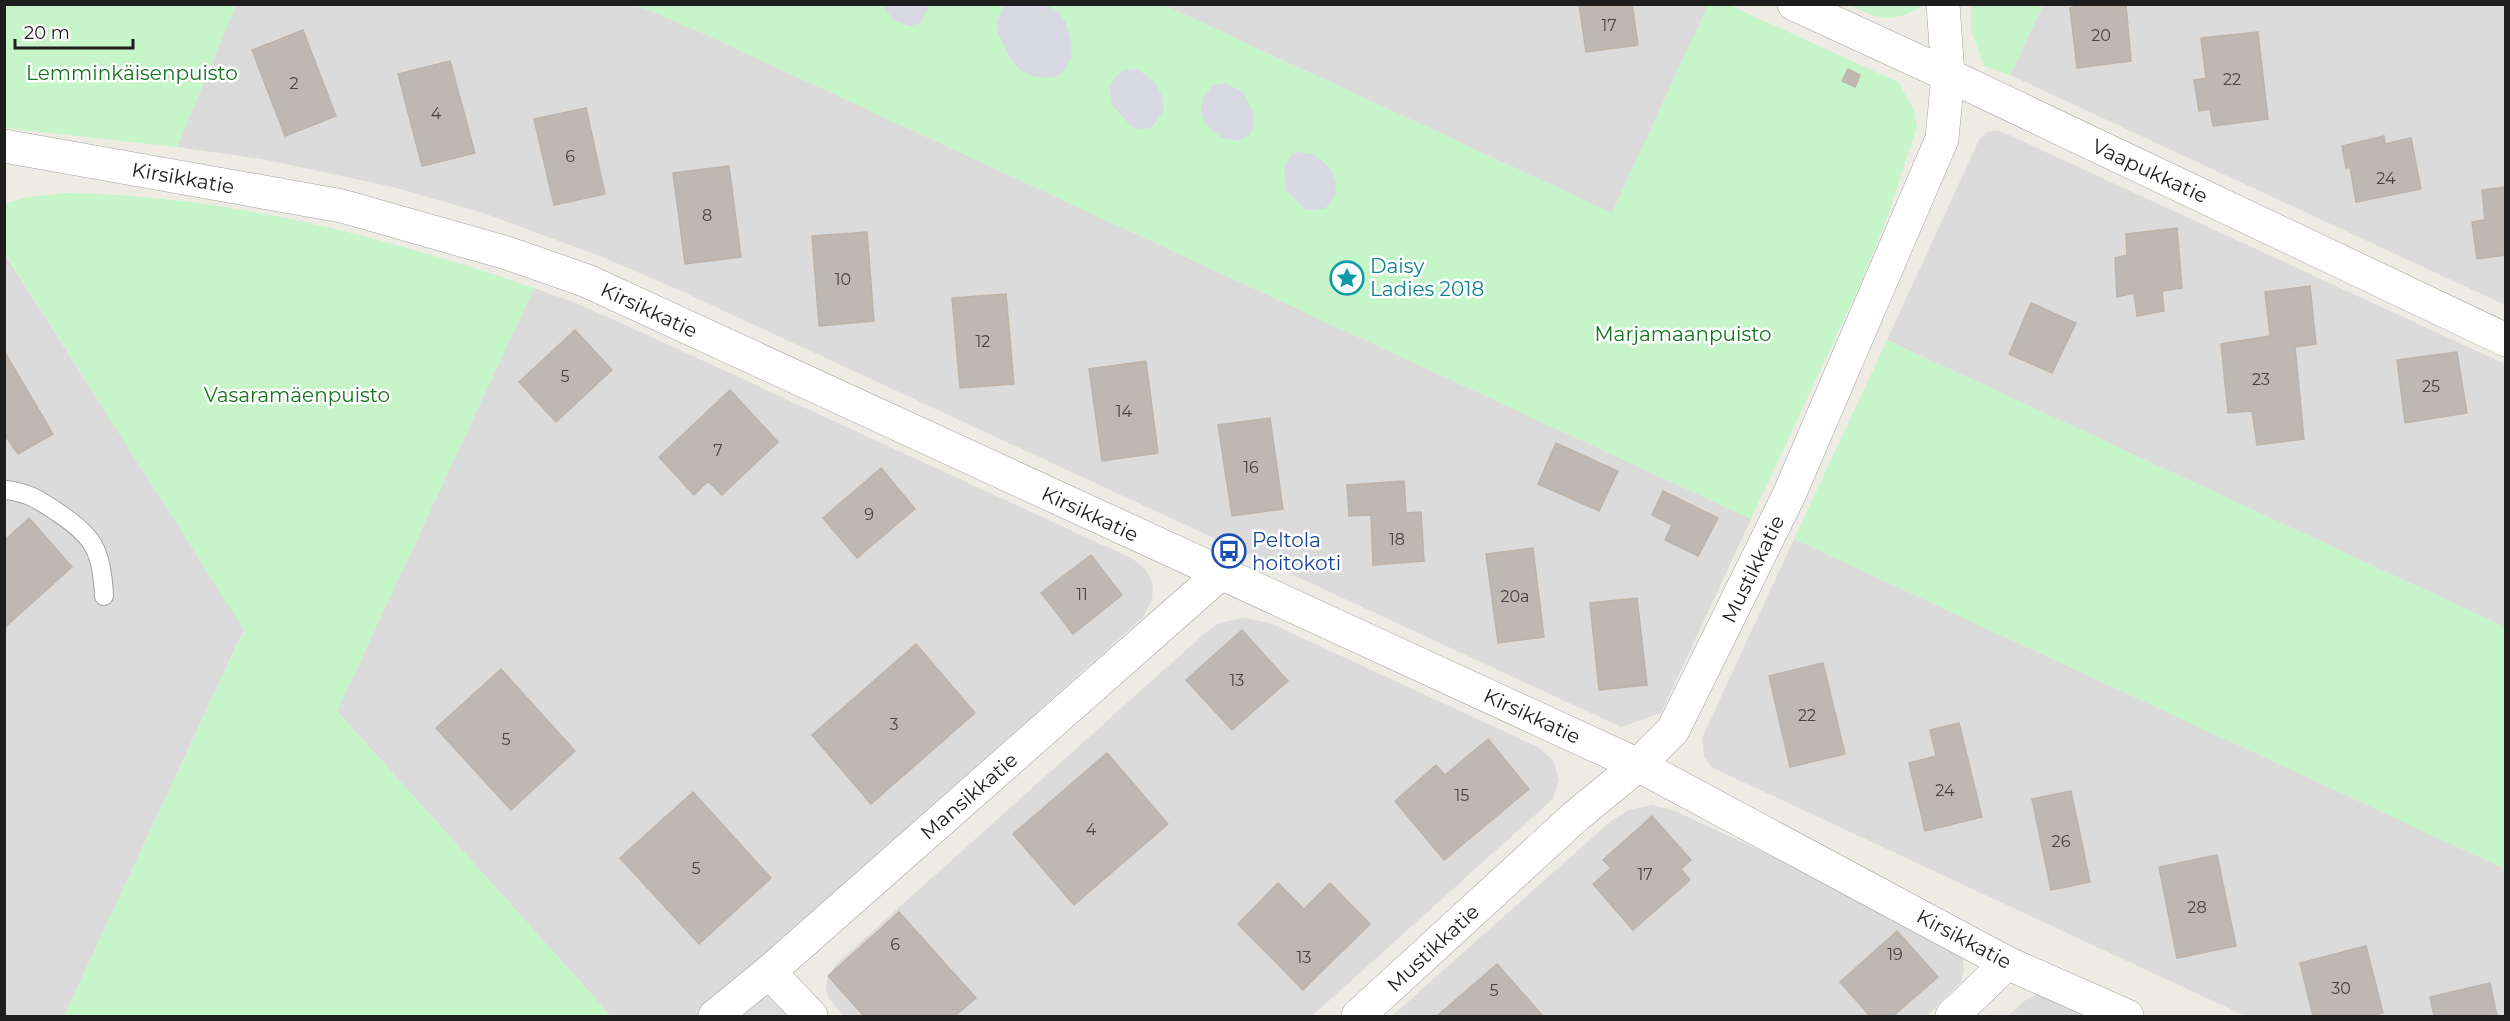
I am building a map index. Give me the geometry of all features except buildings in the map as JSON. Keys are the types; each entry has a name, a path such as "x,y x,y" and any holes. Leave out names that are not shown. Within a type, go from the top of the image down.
{"street":[{"name":"Vaapukkatie","path":"1794,4 2505,340"},
{"name":"Mustikkatie","path":"1358,1017 1576,816 1638,765 1673,730 1789,495 1942,139 1948,75 1943,4"},
{"name":"Kirsikkatie","path":"4,146 342,206 507,253 575,277 1638,765 2007,963 2127,1017"},
{"name":"Mansikkatie","path":"715,1017 1220,574"},
{"path":"1952,1017 2007,963"},
{"path":"769,972 811,1017"}],"lane":[{"path":"6,490 29,494 83,529 103,569 104,596"}],"shaded area":[{"path":"1006,4 1048,5 1060,14 1066,23 1072,45 1071,59 1061,75 1046,78 1032,76 1019,69 1012,61 998,34 997,21"},
{"path":"236,5 636,5 700,32 1751,519 1661,713 1621,727 679,290 600,256 483,213 393,187 262,159 177,147"},
{"path":"881,5 930,5 921,23 910,26 894,20"},
{"path":"1164,5 1708,5 1612,213"},
{"path":"2043,5 2505,5 2505,305 2010,75"},
{"path":"1137,69 1155,82 1162,96 1164,111 1151,128 1137,129 1130,125 1112,105 1110,88 1114,78 1124,70"},
{"path":"1226,83 1244,93 1253,112 1254,124 1250,135 1240,141 1221,138 1204,122 1201,109 1204,96 1214,85"},
{"path":"1998,130 2505,364 2505,627 1887,340 1979,140 1987,132"},
{"path":"1298,152 1315,155 1331,169 1336,183 1335,196 1325,209 1306,210 1286,190 1284,166 1292,154"},
{"path":"4,253 244,629 64,1016 5,1016"},
{"path":"534,288 576,303 656,339 1133,559 1146,570 1153,584 1152,600 1142,618 698,1016 611,1016 337,711"},
{"path":"1794,539 2505,869 2505,1016 2245,1016 1713,768 1704,757 1702,738"},
{"path":"1244,618 1270,623 1538,747 1553,760 1556,769 1559,780 1553,799 1312,1016 843,1016 828,997 826,989 827,979 836,964 1205,633 1219,623"},
{"path":"1652,805 1675,811 1943,935 1962,956 1964,969 1961,982 1927,1016 1392,1016 1611,821 1629,810"},
{"path":"769,972 808,1016 715,1016"},
{"path":"2042,993 2117,1016 2008,1016 2027,999"}],"green space":[{"name":"Lemminkäisenpuisto","path":"5,4 236,5 177,147 5,128"},
{"name":"Marjamaanpuisto","path":"636,5 1164,5 1612,213 1708,5 1729,5 1898,82 1914,110 1917,127 1885,224 1859,287 1751,519 700,32"},
{"path":"1849,5 1920,5 1919,8 1909,13 1884,18 1868,14"},
{"path":"1971,5 2043,5 2010,75 1984,66 1971,30"},
{"name":"Vasaramäenpuisto","path":"65,193 185,201 244,210 362,236 534,288 337,711 611,1016 64,1016 244,630 5,253 5,204 27,197"},
{"path":"1887,340 2505,627 2505,869 1794,539"}],"place":[{"name":"Daisy Ladies 2018","path":"1347,278"},
{"name":"Peltola hoitokoti","path":"1229,551"}]}
